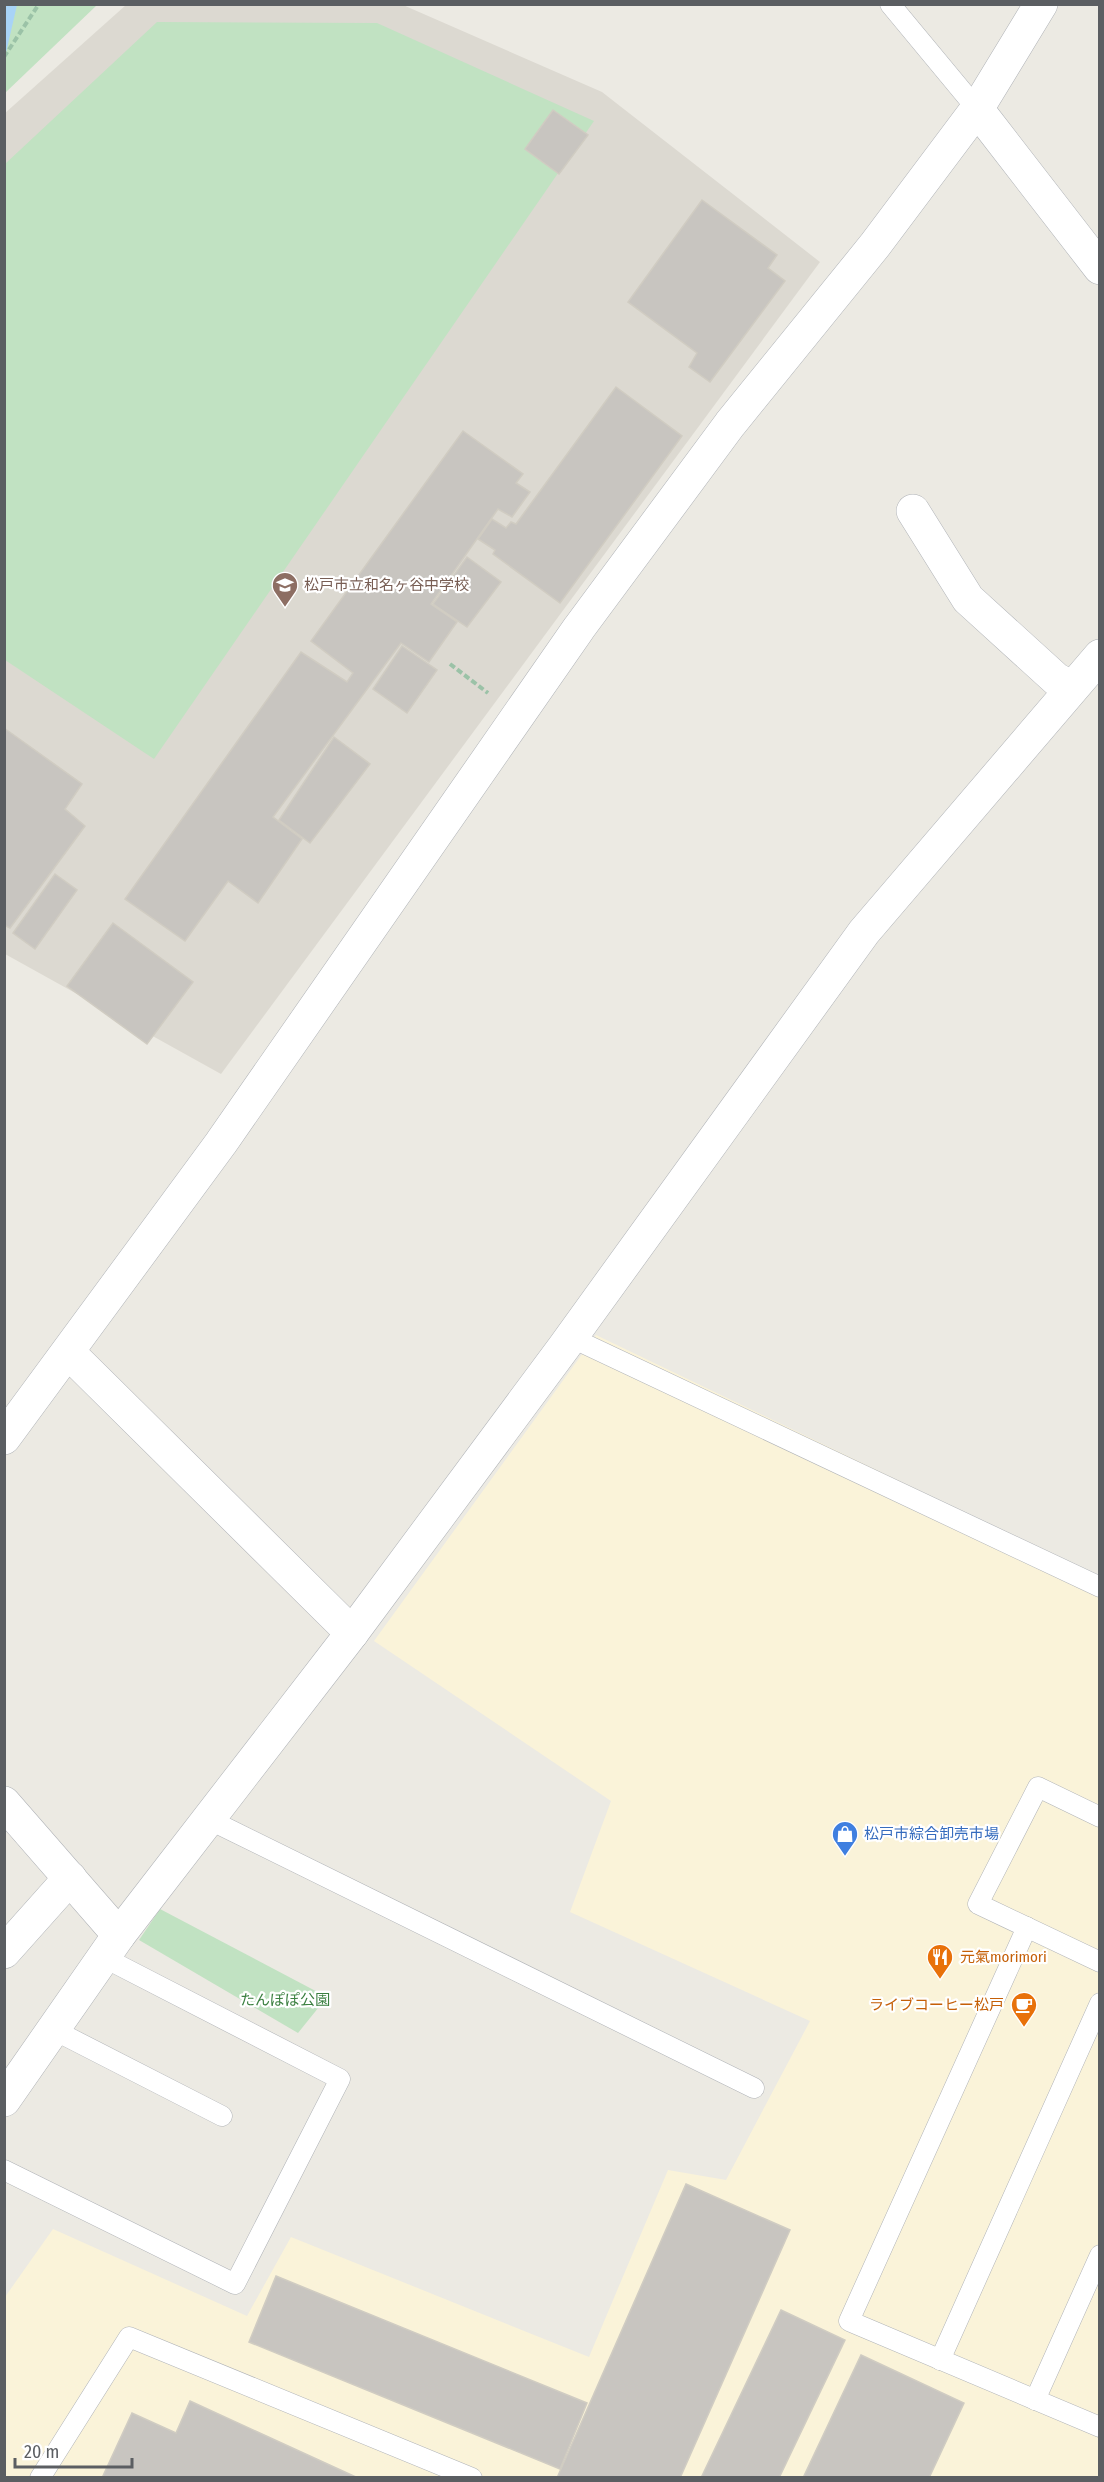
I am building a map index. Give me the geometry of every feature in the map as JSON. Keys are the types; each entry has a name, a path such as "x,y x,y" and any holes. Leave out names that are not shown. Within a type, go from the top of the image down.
{"street":[{"path":"4,1438 228,1134 579,628 730,424 874,245 977,109 1041,4"},
{"path":"977,109 1100,268"},
{"path":"913,511 968,598 1056,679 1072,688"},
{"path":"4,2100 111,1946 352,1634 864,932 909,876 1100,656"},
{"path":"68,1352 352,1634"},
{"path":"4,1803 69,1878 111,1946"},
{"path":"4,1952 69,1878"}],"lane":[{"path":"890,4 977,109"},
{"path":"570,1337 1100,1587"},
{"path":"1100,1817 1038,1787 978,1904 1100,1962"},
{"path":"208,1819 754,2088"},
{"path":"1027,1927 849,2321 1100,2427"},
{"path":"4,2170 235,2284 340,2079 111,1946"},
{"path":"940,2360 1100,2003"},
{"path":"54,2030 222,2116"},
{"path":"1035,2400 1100,2255"},
{"path":"40,2478 129,2337 472,2478"}],"path":[{"path":"4,57 39,4"},
{"path":"450,664 496,700"}],"shaded area":[{"name":"松戸市立和名ヶ谷中学校","path":"126,5 403,5 602,92 820,262 221,1074 5,954 4,114"},
{"name":"松戸市綜合卸売市場","path":"596,1335 1099,1577 1099,2477 5,2478 5,2297 53,2229 247,2316 291,2237 589,2357 668,2170 726,2180 810,2021 570,1912 611,1801 374,1641"}],"green space":[{"path":"5,5 97,5 5,93"},
{"path":"157,22 377,23 594,121 154,759 5,660 5,164"},
{"name":"たんぽぽ公園","path":"160,1909 327,1997 298,2033 139,1940"}],"water":[{"path":"4,5 17,5 5,57"}],"building":[{"path":"553,110 588,135 559,174 525,149"},
{"path":"702,200 777,255 768,268 785,281 710,382 689,367 697,353 628,302"},
{"path":"616,387 682,436 560,603 493,554 495,550 478,539 492,519 506,528 511,522 516,524"},
{"path":"463,431 523,474 516,483 530,492 512,517 498,509 431,604 457,622 429,662 401,643 273,817 302,839 258,903 228,881 185,941 125,899 301,652 347,682 353,673 311,641"},
{"path":"467,557 501,582 467,627 433,604"},
{"path":"402,646 437,670 407,713 373,689"},
{"path":"4,728 82,784 65,809 85,826 10,928 4,925"},
{"path":"334,737 370,764 310,843 279,820"},
{"path":"55,874 77,890 35,949 13,933"},
{"path":"113,923 193,982 147,1044 67,986"},
{"path":"686,2184 790,2230 680,2478 557,2478"},
{"path":"276,2276 587,2403 560,2469 249,2342"},
{"path":"781,2310 845,2340 779,2478 701,2478"},
{"path":"861,2355 964,2403 929,2478 803,2478"},
{"path":"190,2401 358,2478 102,2478 132,2413 176,2433"}],"place":[{"name":"松戸市立和名ヶ谷中学校","path":"285,608"},
{"name":"松戸市綜合卸売市場","path":"845,1857"},
{"name":"元氣morimori","path":"940,1980"},
{"name":"ライブコーヒー松戸","path":"1024,2028"}]}
